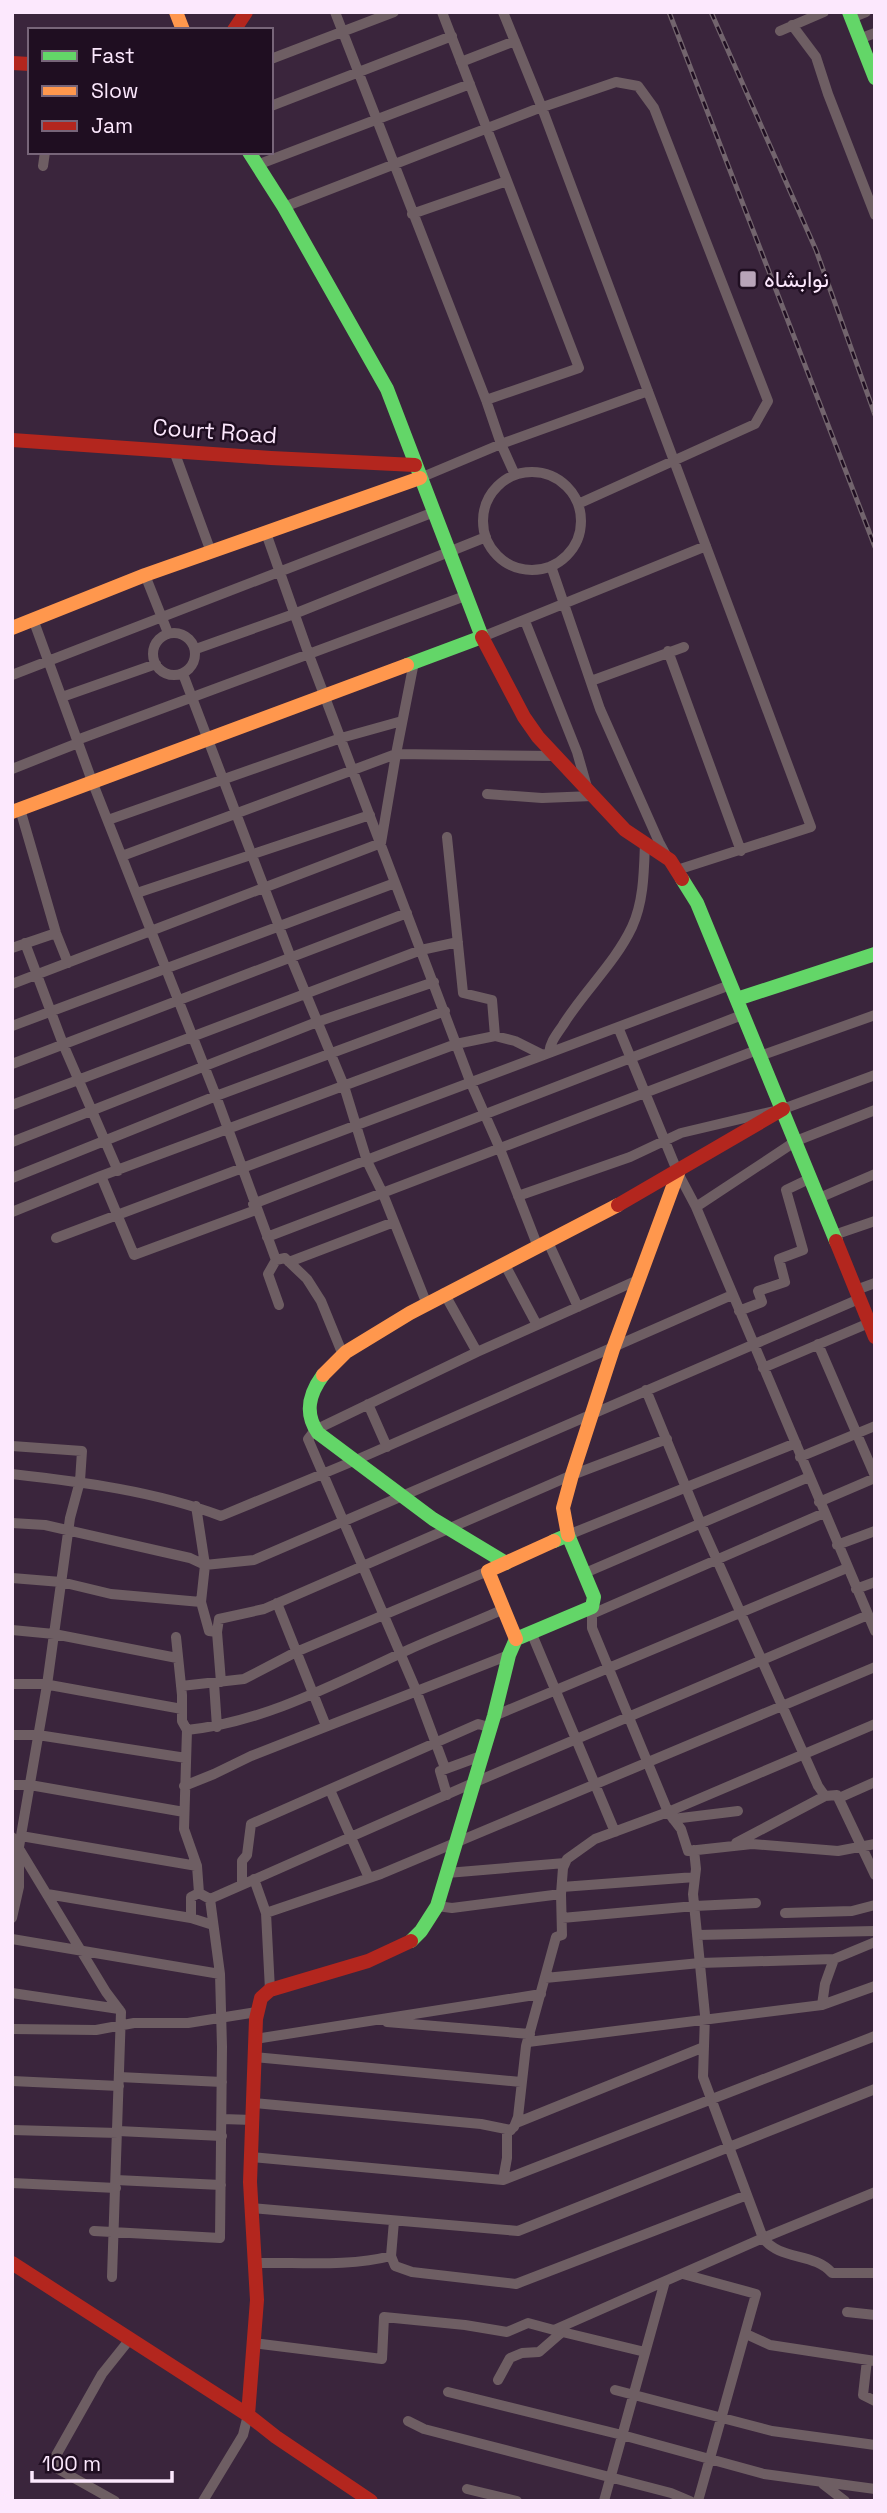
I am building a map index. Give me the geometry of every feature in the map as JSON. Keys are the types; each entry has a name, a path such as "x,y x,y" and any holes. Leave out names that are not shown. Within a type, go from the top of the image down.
{"street":[{"path":"235,28 246,12"},
{"path":"335,12 515,475"},
{"path":"273,58 394,12"},
{"path":"442,12 579,368 486,400"},
{"path":"503,12 542,108 811,827 741,850 673,865"},
{"path":"780,31 824,12"},
{"path":"866,12 850,15 874,74"},
{"path":"792,25 816,57 875,215"},
{"path":"859,39 875,33"},
{"path":"273,105 452,36"},
{"path":"461,62 514,41"},
{"path":"284,207 616,82 638,86 654,108 768,401 755,424 578,504"},
{"path":"273,152 376,120 470,84"},
{"path":"43,166 44,154"},
{"path":"253,158 284,207 387,389 464,596 524,717 556,756 625,830 673,865"},
{"path":"412,214 507,181"},
{"path":"12,628 145,575 266,533 417,471 648,391"},
{"name":"Court Road","path":"12,440 417,471"},
{"path":"174,452 211,552"},
{"path":"537,472 552,476 565,485 578,504 581,527 577,542 568,555 541,570 525,570 510,565 498,557 486,537 483,515 487,500 496,488 515,475 537,472"},
{"path":"12,675 434,512"},
{"path":"266,533 324,696 470,1081 519,1196 578,1307"},
{"path":"196,649 294,614 486,537"},
{"path":"68,963 16,811 525,621 706,546"},
{"path":"551,566 600,709 659,842 697,903 871,1323 763,1368"},
{"path":"145,575 168,633"},
{"path":"12,769 464,596"},
{"path":"33,619 92,781 216,1096 276,1260"},
{"path":"525,621 591,793"},
{"path":"175,632 188,637 196,649 194,664 183,674 168,675 156,664 153,654 157,641 168,633 175,632"},
{"path":"591,681 684,646"},
{"path":"668,651 741,850"},
{"path":"381,843 414,662"},
{"path":"62,697 156,664"},
{"path":"183,674 291,958 344,1086 367,1161 426,1302"},
{"path":"108,820 341,738 402,721"},
{"path":"122,856 396,754 556,756"},
{"path":"487,794 541,798 591,793"},
{"path":"137,893 370,815"},
{"path":"447,837 463,993 492,1000 495,1036"},
{"path":"546,1054 570,1013 614,956 632,927 639,905 645,842"},
{"path":"12,984 381,843"},
{"path":"12,1026 396,883"},
{"path":"12,1064 177,999 407,914"},
{"path":"12,947 56,933"},
{"path":"12,1105 421,950 458,942"},
{"path":"25,943 63,1044 118,1171"},
{"path":"737,999 875,954"},
{"path":"12,1142 317,1022 434,982"},
{"path":"56,1238 730,985"},
{"path":"12,1178 216,1096 445,1011"},
{"path":"101,1176 134,1255 742,1015"},
{"path":"267,1237 758,1053 875,1015"},
{"path":"618,1027 875,1631"},
{"path":"12,1212 101,1176 456,1044 495,1036 546,1054"},
{"path":"519,1196 630,1157 681,1133 783,1109 875,1075"},
{"path":"506,1563 449,1528 315,1430 311,1426 309,1416 311,1392 319,1379 343,1355 426,1302 678,1173 783,1109"},
{"path":"696,1207 796,1140 875,1110"},
{"path":"678,1173 614,1349 563,1508 568,1535 594,1597 592,1628 670,1815 681,1829 688,1851 752,1844 838,1851 875,1844"},
{"path":"819,1198 875,1174"},
{"path":"739,1311 762,1302 758,1291 785,1282 779,1259 803,1250 786,1190 811,1178"},
{"path":"834,1235 875,1221"},
{"path":"289,1262 394,1222"},
{"path":"279,1305 268,1274 276,1260 285,1258 307,1279 321,1301 343,1355"},
{"path":"504,1263 537,1325"},
{"path":"445,1768 416,1690 308,1439 315,1430 368,1404 640,1279"},
{"path":"12,1523 45,1525 190,1558 205,1565 254,1560 753,1343 858,1294 875,1283"},
{"path":"444,1293 477,1352"},
{"path":"12,1474 80,1481 196,1506 221,1516 614,1349 732,1295"},
{"path":"818,1344 875,1477 819,1502"},
{"path":"646,1390 700,1522 825,1796"},
{"path":"368,1404 387,1447"},
{"path":"800,1457 875,1426"},
{"path":"217,1727 219,1619 264,1609 572,1475 667,1439"},
{"path":"181,1685 244,1679 296,1652 568,1535 796,1443"},
{"path":"12,1446 82,1451 80,1481 68,1532 47,1685 30,1785 17,1840 12,1918"},
{"path":"585,1573 808,1477"},
{"path":"196,1506 205,1565 201,1602 209,1631 217,1632"},
{"path":"203,2501 243,2435 248,2415 257,2300 251,2208 251,2157 255,2039 261,1998 270,1990 390,1953 414,1939 437,1906 509,1654 516,1639 592,1611 824,1514"},
{"path":"837,1545 875,1531"},
{"path":"242,1884 242,1861 247,1856 251,1824 478,1724 491,1722 555,1690 847,1568"},
{"path":"488,1571 516,1639"},
{"path":"12,1578 61,1582 111,1594 201,1602"},
{"path":"856,1589 875,1582"},
{"path":"277,1603 326,1726"},
{"path":"187,1730 242,1721 313,1693 504,1609"},
{"path":"210,1899 473,1783 868,1615"},
{"path":"12,1630 54,1634 177,1658"},
{"path":"531,1632 615,1832"},
{"path":"176,1637 182,1721 187,1730 184,1829 197,1866 199,1893"},
{"path":"184,1786 251,1756 509,1654"},
{"path":"266,1913 369,1878 456,1844 875,1667"},
{"path":"12,1684 47,1685 182,1709"},
{"path":"513,2126 528,2038 556,1937 562,1934 561,1890 567,1859 595,1839 670,1815 875,1724"},
{"path":"12,1735 38,1735 186,1758"},
{"path":"447,1795 440,1771 481,1756"},
{"path":"839,1798 875,1782"},
{"path":"12,1785 30,1785 184,1812"},
{"path":"330,1790 369,1878"},
{"path":"729,1846 833,1794 839,1798 875,1875"},
{"path":"670,1815 738,1811"},
{"path":"17,1840 197,1866"},
{"path":"17,1840 80,1950 121,2012 112,2277"},
{"path":"694,1850 695,1906 705,2020 704,2077 763,2238 770,2247 778,2251 824,2263 832,2273 875,2273"},
{"path":"447,1873 565,1863"},
{"path":"437,1906 452,1908 561,1890 695,1877"},
{"path":"254,1879 266,1913 270,1990"},
{"path":"199,1893 210,1899"},
{"path":"191,1918 191,1897 199,1893"},
{"path":"47,1894 191,1918 213,1925"},
{"path":"94,2231 220,2238 221,2017 210,1899"},
{"path":"562,1918 756,1903"},
{"path":"785,1913 852,1911 875,1905"},
{"path":"852,1911 852,1932"},
{"path":"697,1935 875,1931"},
{"path":"12,1939 219,1974"},
{"path":"545,1978 700,1963 834,1959 875,1942"},
{"path":"822,2005 825,1984 834,1959"},
{"path":"373,2021 528,2038 822,2005 875,1986"},
{"path":"12,1993 118,2009"},
{"path":"255,2039 541,1994"},
{"path":"12,2029 96,2030 134,2022 188,2023 257,2012"},
{"path":"251,2157 503,2180 875,2036"},
{"path":"503,2180 507,2158 507,2132 513,2126 704,2047"},
{"path":"254,2057 521,2082"},
{"path":"12,2081 222,2082"},
{"path":"251,2208 518,2231 875,2089"},
{"path":"253,2103 513,2126"},
{"path":"222,2119 253,2120"},
{"path":"12,2130 222,2136"},
{"path":"12,2183 221,2185"},
{"path":"498,2380 510,2358 522,2353 539,2353 558,2331 763,2238 875,2192"},
{"path":"394,2221 391,2256 395,2266 412,2272 516,2284 747,2195"},
{"path":"254,2263 380,2259 391,2256"},
{"path":"12,2263 248,2415 371,2501"},
{"path":"682,2274 756,2294 698,2501"},
{"path":"604,2501 665,2281"},
{"path":"847,2312 875,2315"},
{"path":"254,2343 382,2359 384,2317 507,2332 528,2323 645,2352"},
{"path":"746,2334 770,2345 871,2360 863,2395 875,2401"},
{"path":"115,2501 58,2469 54,2459 102,2374 130,2339"},
{"path":"615,2390 804,2437 875,2445"},
{"path":"448,2392 764,2474 875,2489"},
{"path":"408,2421 424,2429 671,2493 690,2501"},
{"path":"822,2483 845,2501"},
{"path":"467,2489 517,2501"}],"railway":[{"path":"669,12 875,547"},
{"path":"711,12 816,250 875,415"}],"traffic: fast":[{"path":"849,12 875,78"},
{"path":"250,154 284,207 387,389 482,637 407,665"},
{"path":"682,879 697,903 836,1241"},
{"path":"737,999 875,954"},
{"path":"323,1375 314,1389 310,1404 311,1418 318,1433 433,1519 506,1563"},
{"path":"411,1941 437,1906 494,1716 509,1655 516,1639 592,1607 594,1597 568,1535 554,1541"}],"traffic: slow":[{"path":"176,12 182,28"},
{"path":"12,628 145,575 420,478"},
{"path":"12,812 407,665"},
{"path":"568,1535 563,1508 572,1475 613,1349 678,1173"},
{"path":"323,1375 346,1352 410,1313 618,1205"},
{"path":"516,1639 488,1571 554,1541"}],"traffic: jam":[{"path":"235,28 246,12"},
{"path":"12,63 28,64"},
{"path":"12,440 415,465"},
{"path":"482,637 524,717 538,737 625,830 670,860 682,879"},
{"path":"618,1205 783,1109"},
{"path":"836,1241 875,1337"},
{"path":"248,2415 257,2300 250,2182 256,2019 261,1998 270,1990 368,1961 411,1941"},
{"path":"12,2263 248,2415 371,2501"}],"place":[{"name":"نوابشاہ","path":"748,279"}]}
